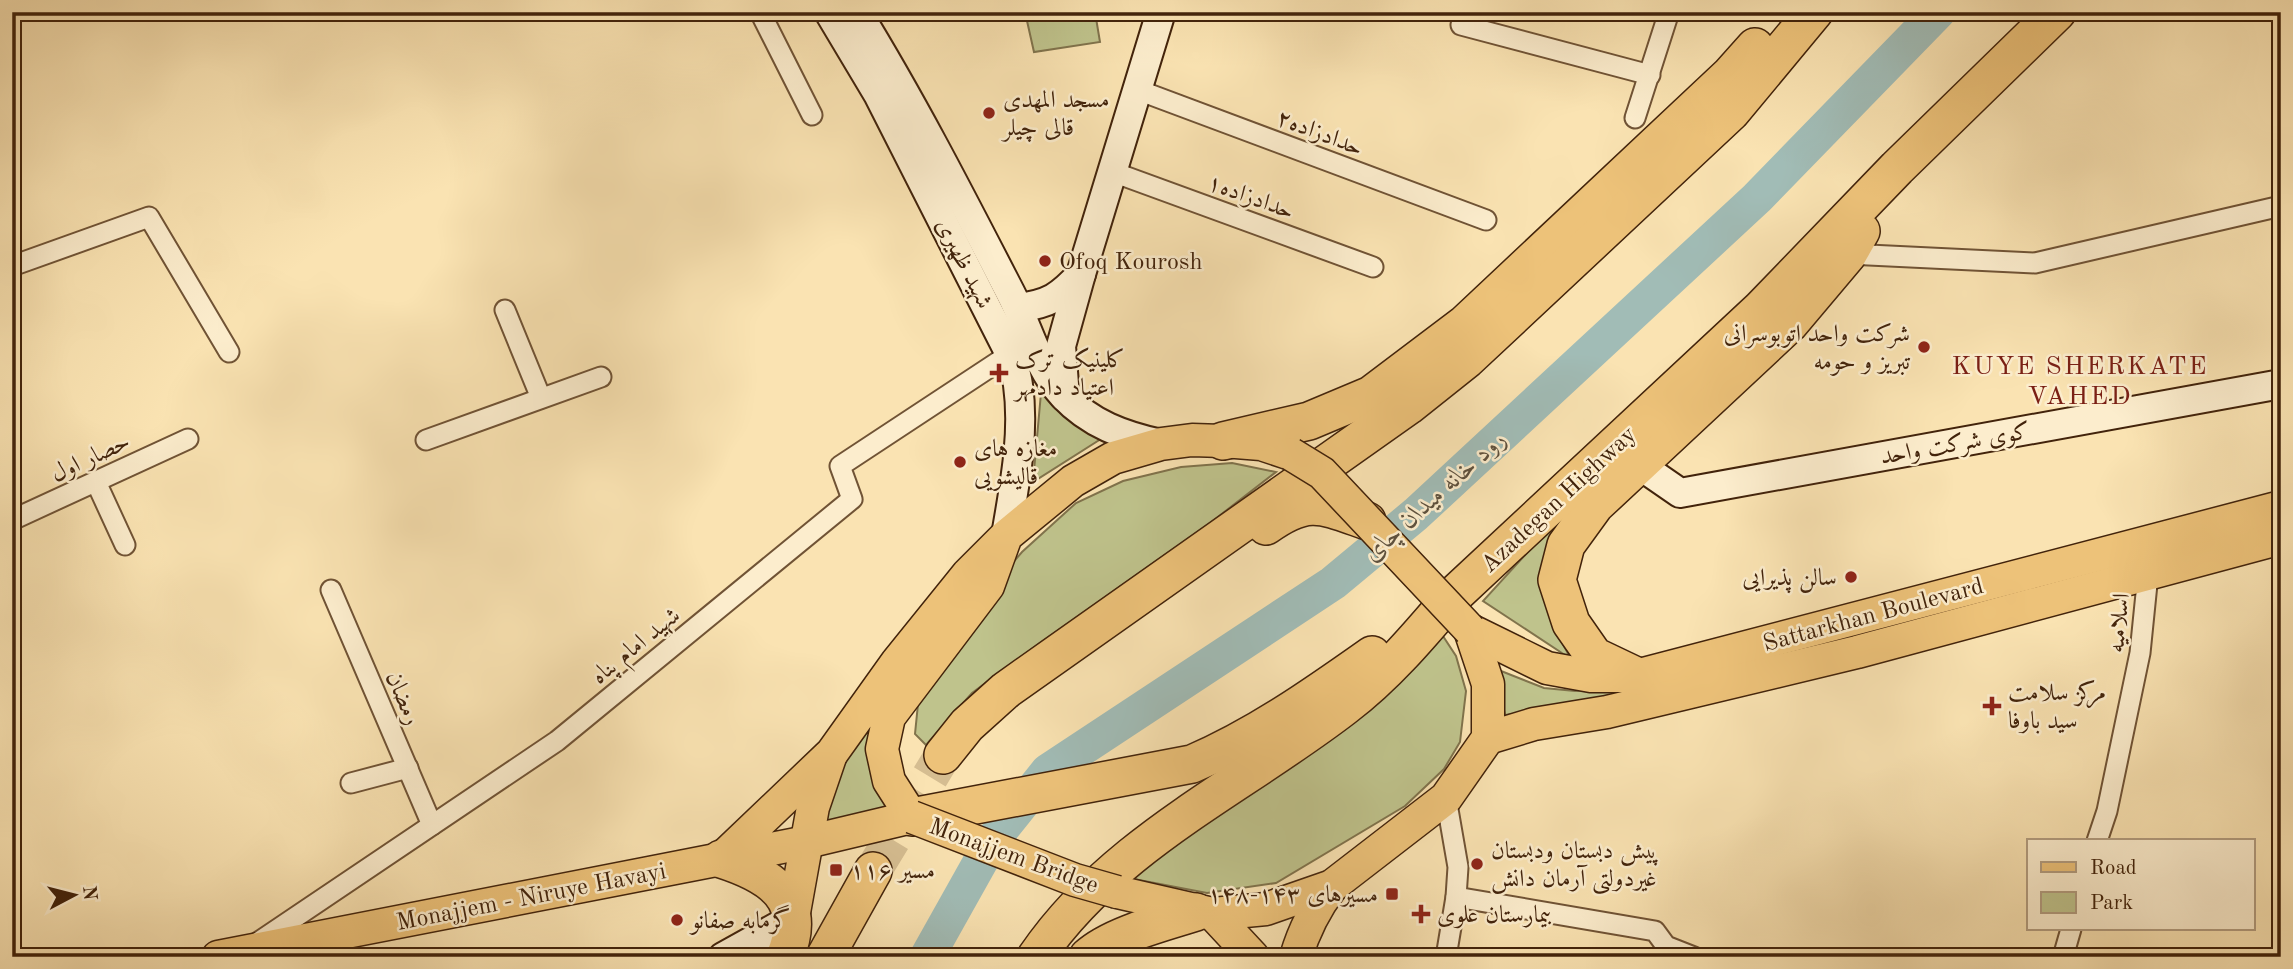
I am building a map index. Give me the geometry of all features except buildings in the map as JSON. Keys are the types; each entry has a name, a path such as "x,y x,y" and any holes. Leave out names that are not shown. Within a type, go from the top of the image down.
{"highway":[{"path":"1223,440 1309,421 1371,395 1455,332 1730,75 1786,12"},
{"path":"1367,522 1328,507 1303,506 1285,513 1001,717 943,755 967,725 1006,690 1408,406 1467,359 1731,112 1814,12"},
{"name":"Azadegan Highway","path":"1036,957 1100,881 1150,839 1345,706 1410,646 1452,597 1760,309 1897,169 2057,12"},
{"path":"1636,676 1594,656 1571,623 1557,580 1566,545 1595,505 1789,324 1847,254 1897,169"},
{"path":"912,817 1192,764 1227,749 1297,708 1452,597"},
{"path":"721,859 748,868 771,881 785,895 793,918 791,942 785,957"},
{"path":"825,957 873,871"},
{"path":"1088,957 1094,951 1133,932 1205,913"}],"main road":[{"path":"721,859 832,753 897,662 968,574 1006,536 1073,481 1113,458 1161,444 1192,440 1261,444 1291,454 1322,473 1470,630 1488,684 1488,738 1446,798 1332,886 1316,907 1303,933 1296,957"},
{"name":"Sattarkhan Boulevard","path":"1470,630 1547,668 1591,677 1636,676 2281,507"},
{"path":"912,817 889,781 886,770 882,749 889,717 988,586 1006,536"},
{"name":"Sattarkhan Boulevard","path":"1488,738 1534,724 1607,712 1857,652 2281,538"},
{"path":"793,918 813,807 832,753"},
{"name":"Monajjem - Niruye Havayi","path":"231,954 807,842 912,817"},
{"name":"Monajjem Bridge","path":"912,817 1076,880 1205,913"},
{"path":"1205,913 1266,909 1332,886"},
{"path":"1205,913 1253,957"}],"street":[{"path":"760,12 812,115"},
{"name":"شهید ظهیری","path":"829,12 878,93 1010,354 1018,384 1020,415 1006,536"},
{"name":"شهید ظهیری","path":"857,12 902,86 1018,308 1050,380 1087,416 1109,429 1161,444"},
{"path":"1065,397 1062,346 1081,274 1161,12"},
{"path":"1636,118 1669,12"},
{"path":"1461,25 1650,75"},
{"name":"حدادزاده۲","path":"1138,90 1486,220"},
{"name":"حدادزاده۱","path":"1113,172 1373,267"},
{"path":"1847,254 2035,263 2281,206"},
{"path":"12,265 149,217 229,352"},
{"path":"1018,308 1044,305 1065,292 1081,274"},
{"path":"505,310 541,398"},
{"name":"شهید امام پناه","path":"231,954 557,741 852,499 840,466 1010,354"},
{"path":"426,440 601,377"},
{"name":"کوی شرکت واحد","path":"1638,464 1681,493 2281,383"},
{"name":"حصار اول","path":"12,520 188,439"},
{"path":"96,482 125,545"},
{"name":"اسلامیه","path":"2098,839 2140,653 2148,574"},
{"name":"رمضان","path":"331,590 432,825"},
{"path":"351,783 408,768"},
{"path":"1446,798 1458,867 1446,957"},
{"path":"1456,897 1655,930 1664,951 1694,957"},
{"path":"723,957 793,918"},
{"path":"2063,957 2071,930"}],"green space":[{"path":"1025,12 1095,12 1100,42 1034,52"},
{"path":"1041,393 1104,437 1033,482"},
{"path":"1232,463 1276,472 1210,523 972,693 926,745 915,734 918,704 949,637 1022,552 1076,503 1123,481 1181,467"},
{"path":"1561,516 1546,552 1552,624 1571,659 1483,601"},
{"path":"1439,630 1456,656 1466,691 1460,742 1444,769 1405,806 1276,883 1207,893 1118,876"},
{"path":"1496,669 1544,688 1575,691 1657,682 1659,689 1571,707 1505,715"},
{"path":"880,710 888,808 824,823 840,764"}],"waterway":[{"name":"رود خانه میدان چای","path":"927,957 992,841 1048,771 1333,583 1416,514 1757,198 1938,12"}],"tunnel":[{"path":"873,871 943,755"}],"place":[{"name":"مسجد المهدی قالی چیلر","path":"989,113"},
{"name":"Ofoq Kourosh","path":"1045,261"},
{"name":"شرکت واحد اتوبوسرانی تبریز و حومه","path":"1924,347"},
{"name":"کلینیک ترک اعتیاد دادمهر","path":"999,373"},
{"name":"مغازه های قالیشویی","path":"960,462"},
{"name":"سالن پذیرایی","path":"1851,577"},
{"name":"مرکز سلامت سید باوفا","path":"1992,706"},
{"name":"پیش دبستان ودبستان غیردولتی آرمان دانش","path":"1477,864"},
{"name":"مسیر ۱۱۶","path":"836,870"},
{"name":"مسیرهای ۱۴۳-۱۴۸","path":"1392,894"},
{"name":"بیمارستان علوی","path":"1421,914"},
{"name":"گرمابه صفانو","path":"677,920"}],"district":[{"name":"KUYE SHERKATE VAHED","path":"2080,380"}]}
